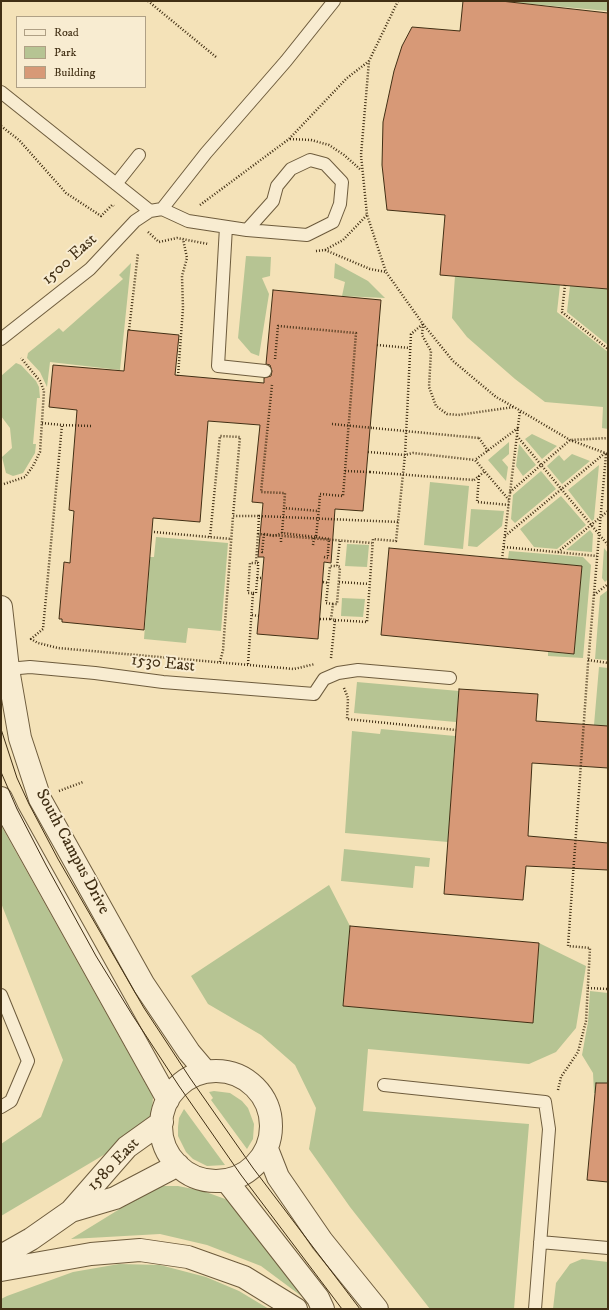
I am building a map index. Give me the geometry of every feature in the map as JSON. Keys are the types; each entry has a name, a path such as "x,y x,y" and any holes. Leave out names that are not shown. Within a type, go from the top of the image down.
{"street":[{"name":"South Campus Drive","path":"1,608 8,669 20,738 40,799 144,985 189,1052 206,1072"},
{"name":"South Campus Drive","path":"1,798 168,1100"},
{"path":"206,1072 226,1072 245,1079 260,1092 269,1110 271,1130 267,1149 252,1168 241,1175 226,1180 208,1180 192,1175 178,1165 168,1152 162,1138 162,1122 168,1100 179,1086 190,1078 206,1072"},
{"name":"1580 East","path":"1,1256 31,1239 71,1211 127,1147 162,1122"},
{"path":"267,1149 278,1177 322,1241 377,1309"},
{"name":"1580 East","path":"71,1211 115,1198 178,1165"},
{"path":"226,1180 318,1298 323,1309"},
{"path":"1,1270 91,1254 140,1250 188,1257 244,1277 296,1309"}],"lane":[{"path":"247,230 273,201 277,186 291,169 310,160 325,164 342,182 340,204 333,222 307,235 247,230 188,221 162,209 206,153 286,61 334,1"},
{"path":"1,92 150,211"},
{"path":"116,184 139,155"},
{"name":"1500 East","path":"1,339 90,269 135,221 150,211 162,209"},
{"path":"226,227 218,366 270,368"},
{"name":"1530 East","path":"8,669 30,668 66,670 162,682 314,694 324,680 338,673 358,670 450,678"},
{"path":"1,995 28,1061 11,1101 1,1107"},
{"path":"384,1085 545,1102 549,1129 535,1309"},
{"path":"540,1242 608,1248"}],"path":[{"path":"148,1 216,57"},
{"path":"398,1 369,61 361,155 366,215 386,272 423,324 453,361 496,396 514,407 570,440 606,454"},
{"path":"198,207 289,139 347,78 369,61"},
{"path":"1,126 19,140 66,193 101,216 112,205"},
{"path":"366,215 343,240 325,250 370,269 386,272"},
{"path":"153,236 159,242 177,238 199,244"},
{"path":"178,376 183,308 182,276 187,258 183,239"},
{"path":"129,330 138,253"},
{"path":"565,285 562,312 608,349"},
{"path":"320,619 367,622 373,539 396,541 405,455 411,334 423,324"},
{"path":"423,324 422,335 430,351 429,387 436,406 447,414 458,416 514,407"},
{"path":"270,368 278,326 356,333 343,496 320,494 314,545"},
{"path":"377,345 410,348"},
{"path":"4,484 20,480 33,466 40,452 44,391 43,386 20,358"},
{"path":"273,382 262,492 285,493 281,542"},
{"path":"502,559 520,410"},
{"path":"42,423 91,426"},
{"path":"332,424 479,438 488,451"},
{"path":"62,425 44,629 31,639 38,643 58,648 294,669 318,663"},
{"path":"368,452 405,455 413,453 475,460 518,428"},
{"path":"517,435 608,545"},
{"path":"210,537 220,436 240,437 232,516 223,650 220,662"},
{"path":"510,492 570,440 608,438"},
{"path":"505,537 606,454"},
{"path":"558,1092 561,1077 578,1052 586,1021 590,948 568,946 588,660 606,454"},
{"path":"475,460 509,501"},
{"path":"345,471 474,480 484,472"},
{"path":"479,476 477,502 508,505"},
{"path":"284,506 319,509"},
{"path":"558,552 608,511"},
{"path":"232,516 398,522"},
{"path":"248,664 253,593 256,593 259,516"},
{"path":"154,532 231,539"},
{"path":"258,534 282,534 372,543"},
{"path":"264,552 262,552 264,534 274,536 282,534"},
{"path":"315,538 329,539 328,558 324,558"},
{"path":"337,566 330,566 326,603 338,604 340,567 337,566 340,540"},
{"path":"504,547 597,556"},
{"path":"253,593 248,593 250,563 256,563"},
{"path":"257,578 262,578"},
{"path":"322,582 328,583"},
{"path":"339,582 369,584"},
{"path":"594,596 608,584"},
{"path":"331,619 333,604"},
{"path":"252,615 258,616"},
{"path":"332,662 331,658 335,620"},
{"path":"324,660 331,658"},
{"path":"588,660 608,663"},
{"path":"342,682 348,698 347,719 456,730"},
{"path":"52,794 83,782"},
{"path":"588,988 608,989"}],"green space":[{"path":"608,1 608,11 509,2"},
{"path":"246,256 271,257 270,276 262,278 269,294 259,356 251,353 238,338"},
{"path":"131,263 120,370 50,362 47,387 40,372 27,358 28,353 59,328 63,332 123,279 119,275"},
{"path":"335,263 368,281 385,298 342,296 345,282 334,278"},
{"path":"455,276 560,285 557,312 608,352 608,429 602,428 603,407 545,402 515,379 467,337 452,318"},
{"path":"570,286 608,289 608,345 567,312"},
{"path":"16,363 21,365 36,381 39,387 40,398 37,398 33,444 36,444 35,453 23,473 13,476 6,473 2,457 12,448 10,428 1,416 1,376"},
{"path":"532,434 557,446 542,459 525,439"},
{"path":"509,442 509,454 502,460 508,467 506,481 488,460"},
{"path":"519,444 536,465 523,476 516,466"},
{"path":"572,454 590,461 562,484 547,466 559,455 564,461"},
{"path":"599,465 594,519 592,521 568,490"},
{"path":"541,471 556,489 515,523 511,519 513,495"},
{"path":"430,482 469,486 463,549 424,545"},
{"path":"561,496 586,525 557,549 534,547 520,529"},
{"path":"471,509 504,511 502,526 477,547 468,546"},
{"path":"590,530 593,534 592,552 566,550"},
{"path":"156,537 228,543 221,631 188,628 186,643 144,639 150,557 154,557"},
{"path":"347,544 369,545 367,567 345,566"},
{"path":"604,548 608,553 608,579 605,582 602,578"},
{"path":"509,551 583,557 591,565 583,658 548,656 548,652 574,654 582,566 508,559"},
{"path":"608,590 608,660 595,659 600,596"},
{"path":"342,598 365,599 363,617 341,616"},
{"path":"599,667 608,668 608,726 594,725"},
{"path":"357,682 459,691 456,722 354,713"},
{"path":"381,729 455,736 448,842 345,833 352,731 380,734"},
{"path":"2,827 153,1097 152,1112 144,1131 1,1216 1,1144 41,1117 63,1060 1,903"},
{"path":"344,849 430,858 429,867 415,866 413,888 341,881"},
{"path":"329,885 350,926 343,1006 533,1022 539,943 586,966 576,1028 556,1052 529,1064 368,1049 363,1111 529,1124 514,1309 430,1309 350,1207 309,1149 316,1108 295,1065 261,1035 208,1004 191,976"},
{"path":"590,991 608,993 608,1095 594,1093 593,1073 582,1055 588,1022"},
{"path":"214,1091 230,1093 242,1101 248,1108 254,1124 253,1139 247,1149 211,1100 213,1098 209,1092"},
{"path":"184,1109 225,1165 207,1166 193,1159 186,1152 178,1136 179,1118"},
{"path":"157,1186 178,1186 203,1191 228,1200 308,1301 261,1266 207,1245 160,1234 71,1239"},
{"path":"582,1259 608,1262 608,1309 553,1309 556,1283 570,1264"},
{"path":"119,1264 160,1265 206,1277 239,1291 269,1309 1,1309 1,1299 7,1296 73,1272"}],"building":[{"path":"463,1 501,1 608,13 608,289 440,275 445,215 387,210 382,165 383,122 394,71 402,46 412,27 460,31"},
{"path":"273,290 381,300 363,511 335,509 331,563 324,562 318,639 257,634 264,557 258,557 263,503 252,502 260,425 208,421 200,522 153,518 144,630 62,622 62,619 59,619 64,562 70,563 74,511 69,510 77,410 49,407 53,365 124,371 128,330 179,335 175,375 264,383 264,378 271,376 272,371 270,365 266,364"},
{"path":"389,548 582,566 574,654 381,635"},
{"path":"459,689 538,694 536,721 608,726 608,768 532,763 528,836 608,843 608,870 526,866 523,900 444,894"},
{"path":"350,926 539,943 533,1023 343,1006"},
{"path":"596,1083 608,1083 608,1182 587,1180"}],"tram line":[{"path":"1,729 17,778 29,804 58,859 144,1008 190,1078 253,1168 360,1309"},
{"path":"1,772 17,809 46,865 96,956 133,1016 179,1086 241,1175 342,1309"}]}
